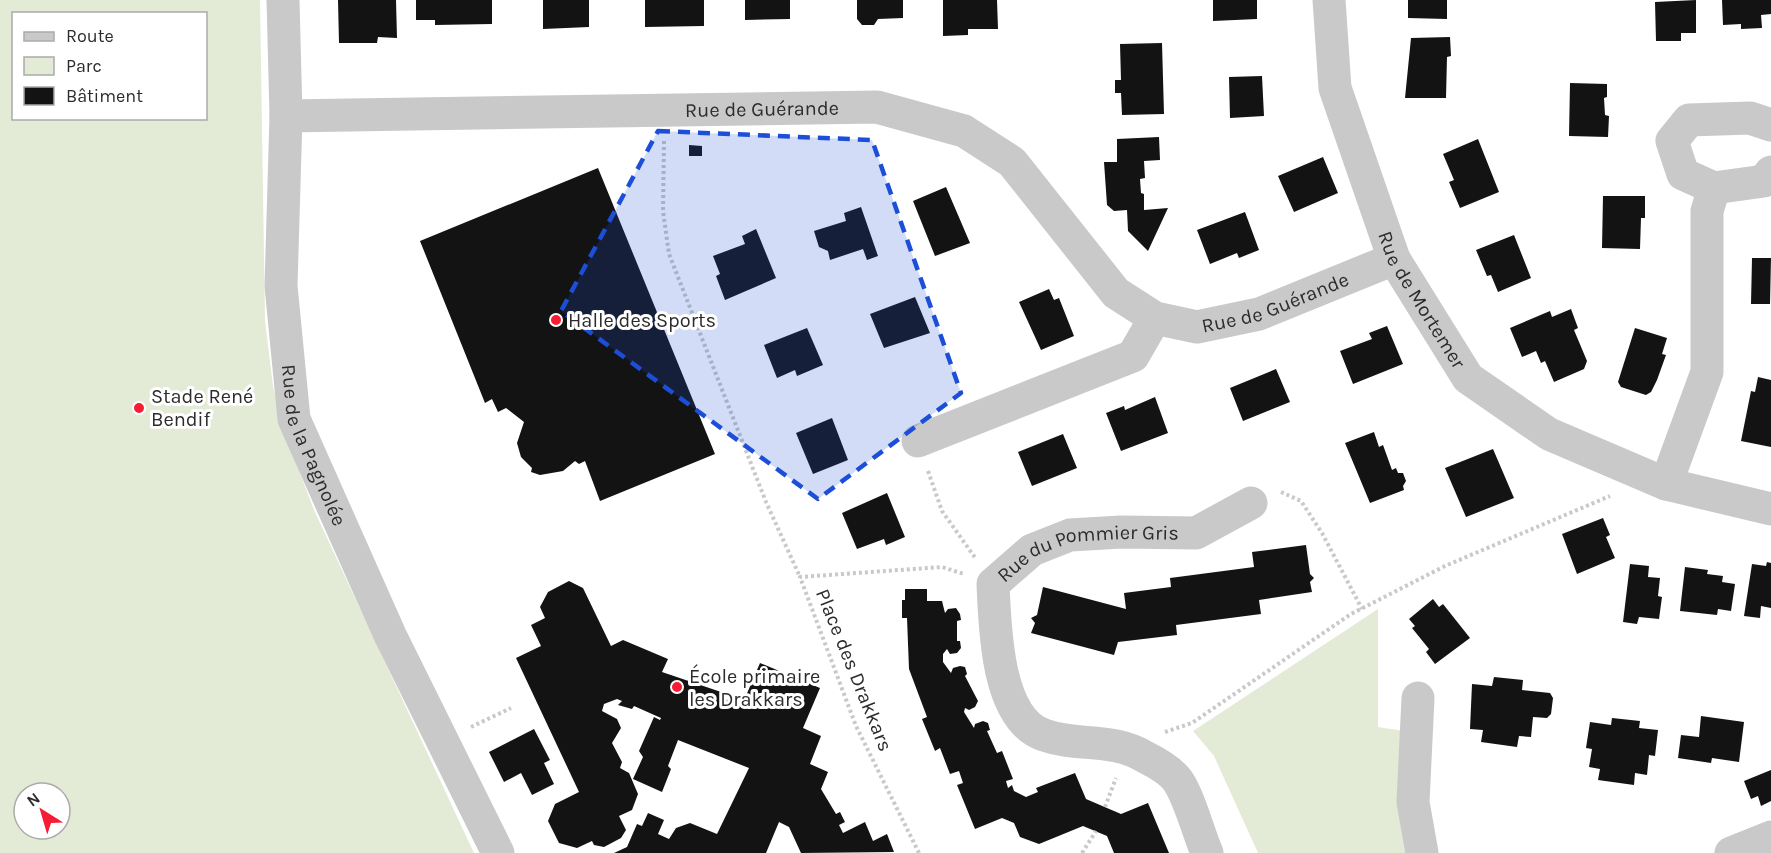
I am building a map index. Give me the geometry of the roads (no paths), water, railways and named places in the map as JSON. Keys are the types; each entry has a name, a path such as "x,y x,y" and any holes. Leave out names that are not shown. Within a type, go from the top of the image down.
{"street":[{"name":"Rue de la Pagnolée","path":"283,0 286,116 281,286 294,419 390,635 498,853"},
{"name":"Rue de Mortemer","path":"1329,0 1335,88 1394,259 1468,378 1549,434 1666,484 1771,509"},
{"name":"Rue de Guérande","path":"286,116 877,106 964,131 1012,162 1116,293 1155,318 1197,327 1258,314 1394,259"},
{"path":"1771,125 1750,118 1689,120 1672,141 1683,174 1714,188 1764,181 1771,172"},
{"path":"1666,484 1707,372 1707,211 1714,188"},
{"path":"918,441 1133,356 1155,318"},
{"name":"Rue du Pommier Gris","path":"1207,853 1177,780 1128,746 1044,735 1023,724 1006,691 995,627 993,584 1032,550 1070,535 1121,531 1196,533 1251,503"},
{"path":"1418,698 1413,802 1422,853"},
{"path":"1731,853 1771,837"}],"place":[{"name":"Halle des Sports","path":"556,320"},
{"name":"Stade René Bendif","path":"139,408"},
{"name":"École primaire les Drakkars","path":"677,687"}]}
